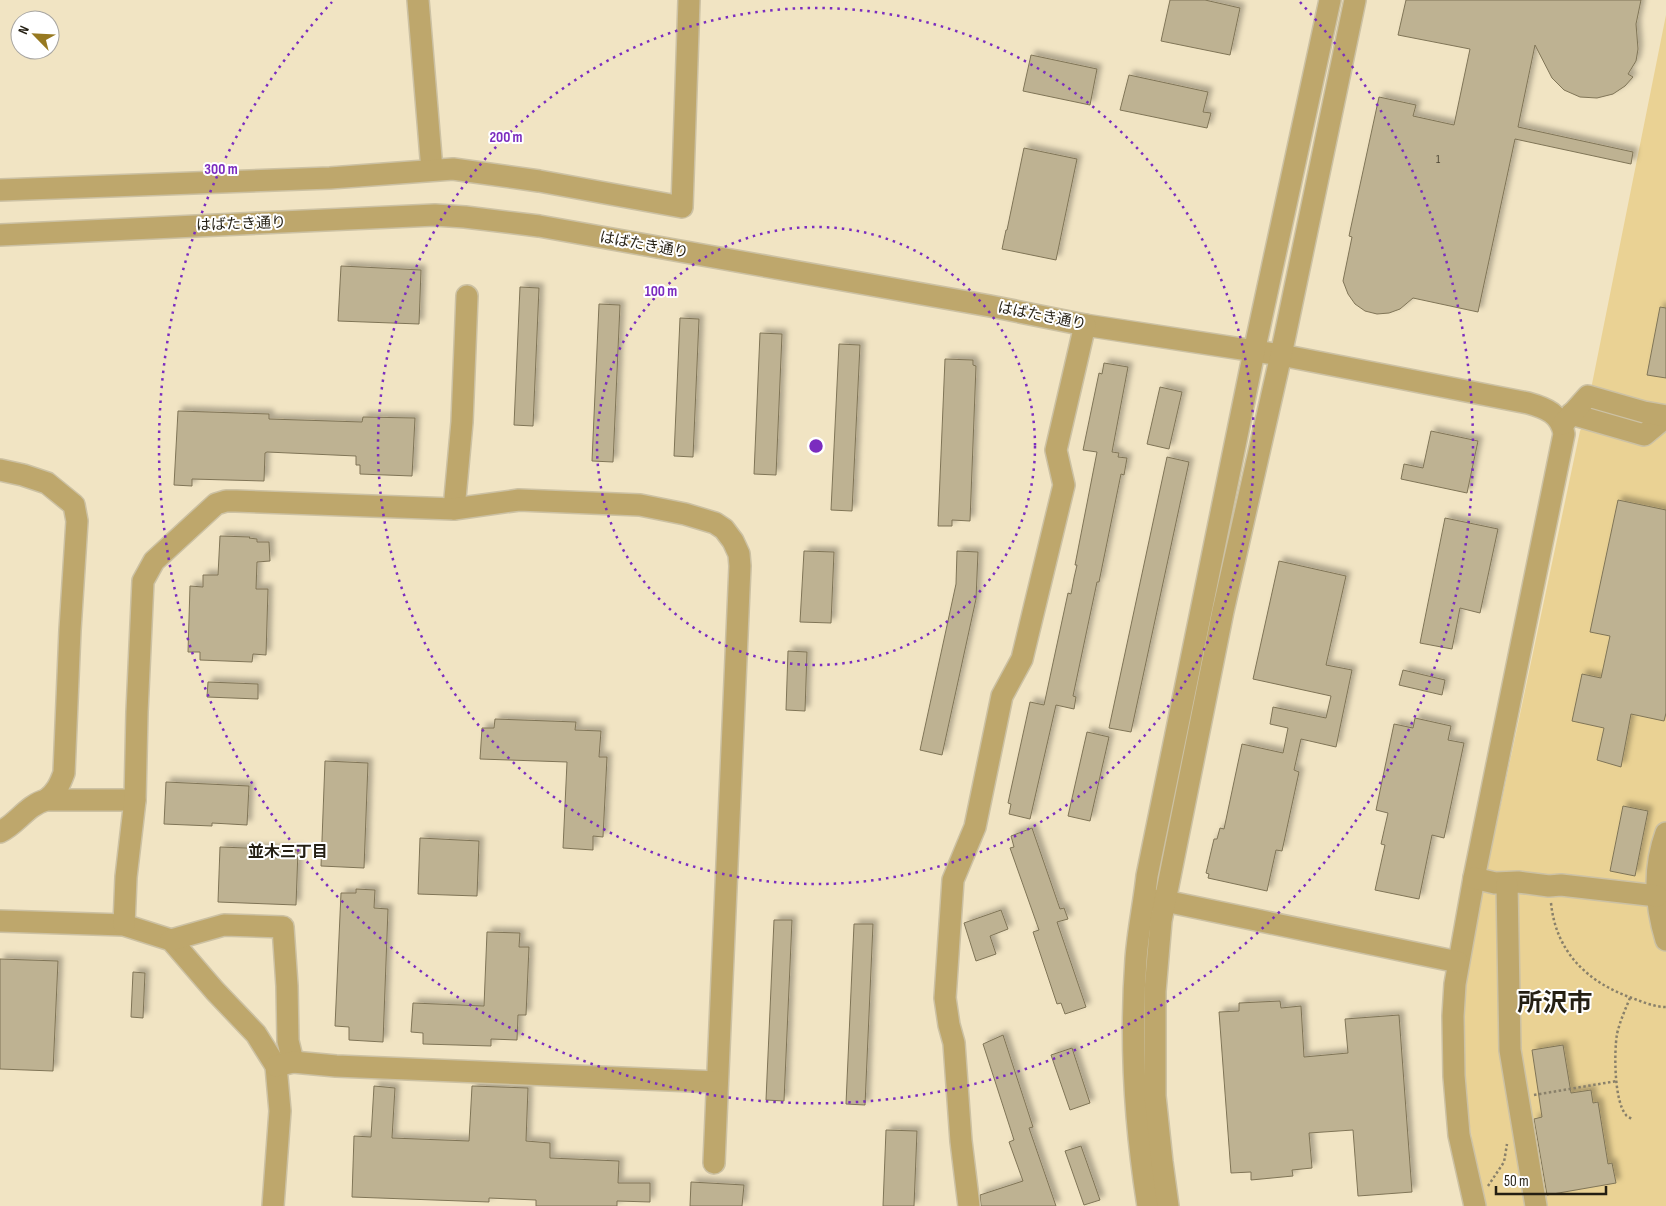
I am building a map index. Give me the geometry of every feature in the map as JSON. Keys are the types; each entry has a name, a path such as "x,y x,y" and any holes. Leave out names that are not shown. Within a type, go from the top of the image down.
{"street":[{"path":"418,0 432,170"},
{"path":"0,190 330,178 453,169 539,181 682,207 689,0"},
{"path":"1168,1206 1157,1118 1154,1039 1157,956 1155,900 1147,876 1254,352 1330,0"},
{"path":"1148,1206 1139,1143 1134,1049 1138,935 1155,900 1223,611 1280,356 1355,0"},
{"name":"はばたき通り","path":"0,235 415,216 465,217 539,226 990,306 1085,325 1280,356 1539,406 1567,419"},
{"path":"454,509 462,422 467,296"},
{"path":"968,1206 954,1043 945,998 953,880 975,827 1002,696 1022,659 1064,485 1056,450 1085,325"},
{"path":"1481,1197 1459,1135 1454,1076 1453,1016 1458,962 1567,419 1588,396 1666,417"},
{"path":"0,470 47,483 74,505 77,521 64,773 53,795 30,808 0,832"},
{"path":"124,925 126,877 135,800 143,581 154,560 216,504 226,501 454,509 519,500 640,505 708,520 724,529 733,541 739,554 740,566 714,1163"},
{"path":"46,800 135,800"},
{"path":"1666,833 1658,863 1657,896 1660,920 1666,940"},
{"path":"1474,878 1495,883 1507,884 1518,882 1657,896"},
{"path":"1507,884 1510,1050 1536,1206"},
{"path":"1155,900 1458,962"},
{"path":"0,921 124,925 171,940 215,991 285,1064 717,1082"},
{"path":"171,940 224,925 283,927 288,1040 280,1111 273,1206"}],"path":[{"path":"1549,886 1553,919 1558,935 1566,948 1589,975 1614,991 1630,998 1666,1007"},
{"path":"1630,998 1617,1035 1615,1055 1621,1103 1626,1116 1633,1119"},
{"path":"1518,1098 1617,1081"},
{"path":"1481,1197 1504,1162 1508,1139"}],"shaded area":[{"path":"1666,15 1666,1206 1486,1206 1474,1153 1465,1072 1464,1017 1469,968 1480,903 1580,431 1584,424"}],"building":[{"path":"1170,0 1205,0 1240,8 1230,55 1161,41"},
{"path":"1406,0 1641,0 1636,24 1638,49 1636,61 1628,74 1633,77 1625,86 1613,94 1597,98 1580,97 1564,90 1552,78 1535,45 1518,127 1633,152 1631,164 1515,139 1478,312 1413,298 1400,309 1389,313 1377,314 1365,311 1355,304 1348,294 1343,281 1352,237 1349,236 1379,97 1416,105 1413,116 1454,125 1470,49 1398,35"},
{"path":"1031,55 1097,69 1090,105 1023,91"},
{"path":"1129,75 1208,92 1203,112 1211,113 1207,128 1120,110"},
{"path":"1024,148 1077,159 1056,260 1002,249"},
{"path":"341,266 421,270 419,324 338,321"},
{"path":"520,287 539,288 533,426 514,425"},
{"path":"599,304 620,305 613,462 592,461"},
{"path":"1660,307 1666,308 1666,378 1647,375"},
{"path":"680,318 699,319 693,457 674,456"},
{"path":"760,333 782,334 776,475 754,474"},
{"path":"839,344 860,345 852,511 831,510"},
{"path":"945,359 973,360 973,365 976,366 970,521 952,520 952,526 938,526"},
{"path":"1104,363 1128,367 1112,452 1119,453 1118,457 1127,458 1124,475 1121,474 1099,582 1097,582 1073,696 1076,697 1074,709 1056,705 1030,819 1009,814 1011,804 1008,803 1030,702 1044,705 1068,593 1071,594 1097,452 1083,450 1099,373 1102,374"},
{"path":"1160,387 1182,392 1169,449 1147,444"},
{"path":"178,411 269,414 269,419 362,422 363,417 415,418 412,476 360,474 360,465 356,465 356,456 267,452 265,453 264,481 192,479 192,486 174,485"},
{"path":"1431,431 1478,441 1467,493 1401,479 1404,464 1423,468"},
{"path":"1167,457 1189,462 1131,732 1109,728"},
{"path":"1618,500 1666,510 1666,713 1664,721 1631,714 1621,767 1597,760 1604,728 1572,721 1582,674 1601,678 1610,636 1590,632"},
{"path":"1445,518 1498,529 1480,613 1460,608 1452,649 1420,643"},
{"path":"220,536 250,537 257,539 257,542 269,542 270,561 257,562 256,589 268,589 266,655 253,654 252,662 200,660 200,652 188,652 190,586 203,587 203,575 218,575"},
{"path":"804,551 834,552 831,623 800,622"},
{"path":"957,551 978,552 976,599 942,755 920,750 956,584"},
{"path":"1279,561 1346,576 1326,665 1352,670 1336,747 1301,739 1294,770 1299,772 1282,851 1276,850 1267,891 1208,878 1209,874 1206,873 1214,839 1217,839 1220,828 1224,829 1242,744 1283,753 1288,728 1270,724 1273,707 1326,718 1331,696 1253,679"},
{"path":"788,651 807,652 805,711 786,710"},
{"path":"1403,670 1445,680 1442,695 1399,685"},
{"path":"208,682 258,684 258,699 207,697"},
{"path":"1415,718 1451,726 1448,740 1464,743 1444,838 1432,835 1419,899 1375,890 1385,845 1381,844 1388,813 1376,810 1394,724 1413,728"},
{"path":"495,719 576,722 575,730 601,731 599,757 607,757 603,837 593,836 593,850 563,848 567,762 480,759 482,728 494,728"},
{"path":"1087,732 1109,737 1090,821 1068,816"},
{"path":"325,761 368,763 364,868 321,866"},
{"path":"166,782 249,786 247,825 212,823 212,826 164,824"},
{"path":"1623,806 1648,811 1635,876 1610,871"},
{"path":"1032,828 1060,909 1064,908 1068,919 1057,922 1086,1007 1065,1014 1061,1003 1057,1004 1033,932 1039,930 1010,848 1014,847 1011,836"},
{"path":"420,838 479,841 477,896 418,894"},
{"path":"220,847 298,850 296,905 218,902"},
{"path":"356,889 375,890 374,908 388,909 383,1042 349,1040 349,1027 335,1026 341,893 356,893"},
{"path":"1001,910 1008,929 990,936 996,954 976,961 964,923"},
{"path":"774,920 792,920 784,1101 766,1100"},
{"path":"854,924 873,924 865,1105 846,1104"},
{"path":"487,932 520,933 519,947 529,947 526,1015 518,1015 517,1040 491,1039 491,1046 423,1044 423,1033 411,1032 413,1003 484,1006"},
{"path":"0,959 58,961 53,1071 0,1069"},
{"path":"133,972 145,973 143,1018 131,1017"},
{"path":"1280,1001 1281,1008 1301,1006 1304,1057 1348,1053 1345,1019 1399,1015 1412,1192 1358,1196 1353,1130 1309,1133 1312,1168 1292,1170 1293,1176 1251,1180 1251,1172 1231,1173 1219,1012 1239,1011 1239,1003"},
{"path":"1003,1035 1033,1127 1029,1128 1056,1206 981,1206 980,1195 1023,1181 1009,1142 1014,1140 983,1044"},
{"path":"1563,1045 1571,1093 1591,1090 1593,1103 1598,1102 1608,1164 1612,1163 1616,1183 1547,1195 1534,1119 1542,1117 1532,1050"},
{"path":"1072,1048 1090,1103 1070,1110 1051,1055"},
{"path":"374,1086 395,1088 392,1138 469,1141 472,1086 528,1088 526,1141 550,1143 550,1158 619,1161 618,1183 650,1183 650,1202 617,1201 617,1206 536,1206 536,1200 489,1198 489,1202 352,1197 354,1136 371,1137"},
{"path":"886,1130 917,1131 914,1206 883,1206"},
{"path":"1081,1146 1100,1200 1084,1205 1065,1151"},
{"path":"691,1182 744,1185 742,1206 690,1206"}],"district":[{"name":"並木三丁目","path":"288,852"},
{"name":"所沢市","path":"1555,1003"}]}
